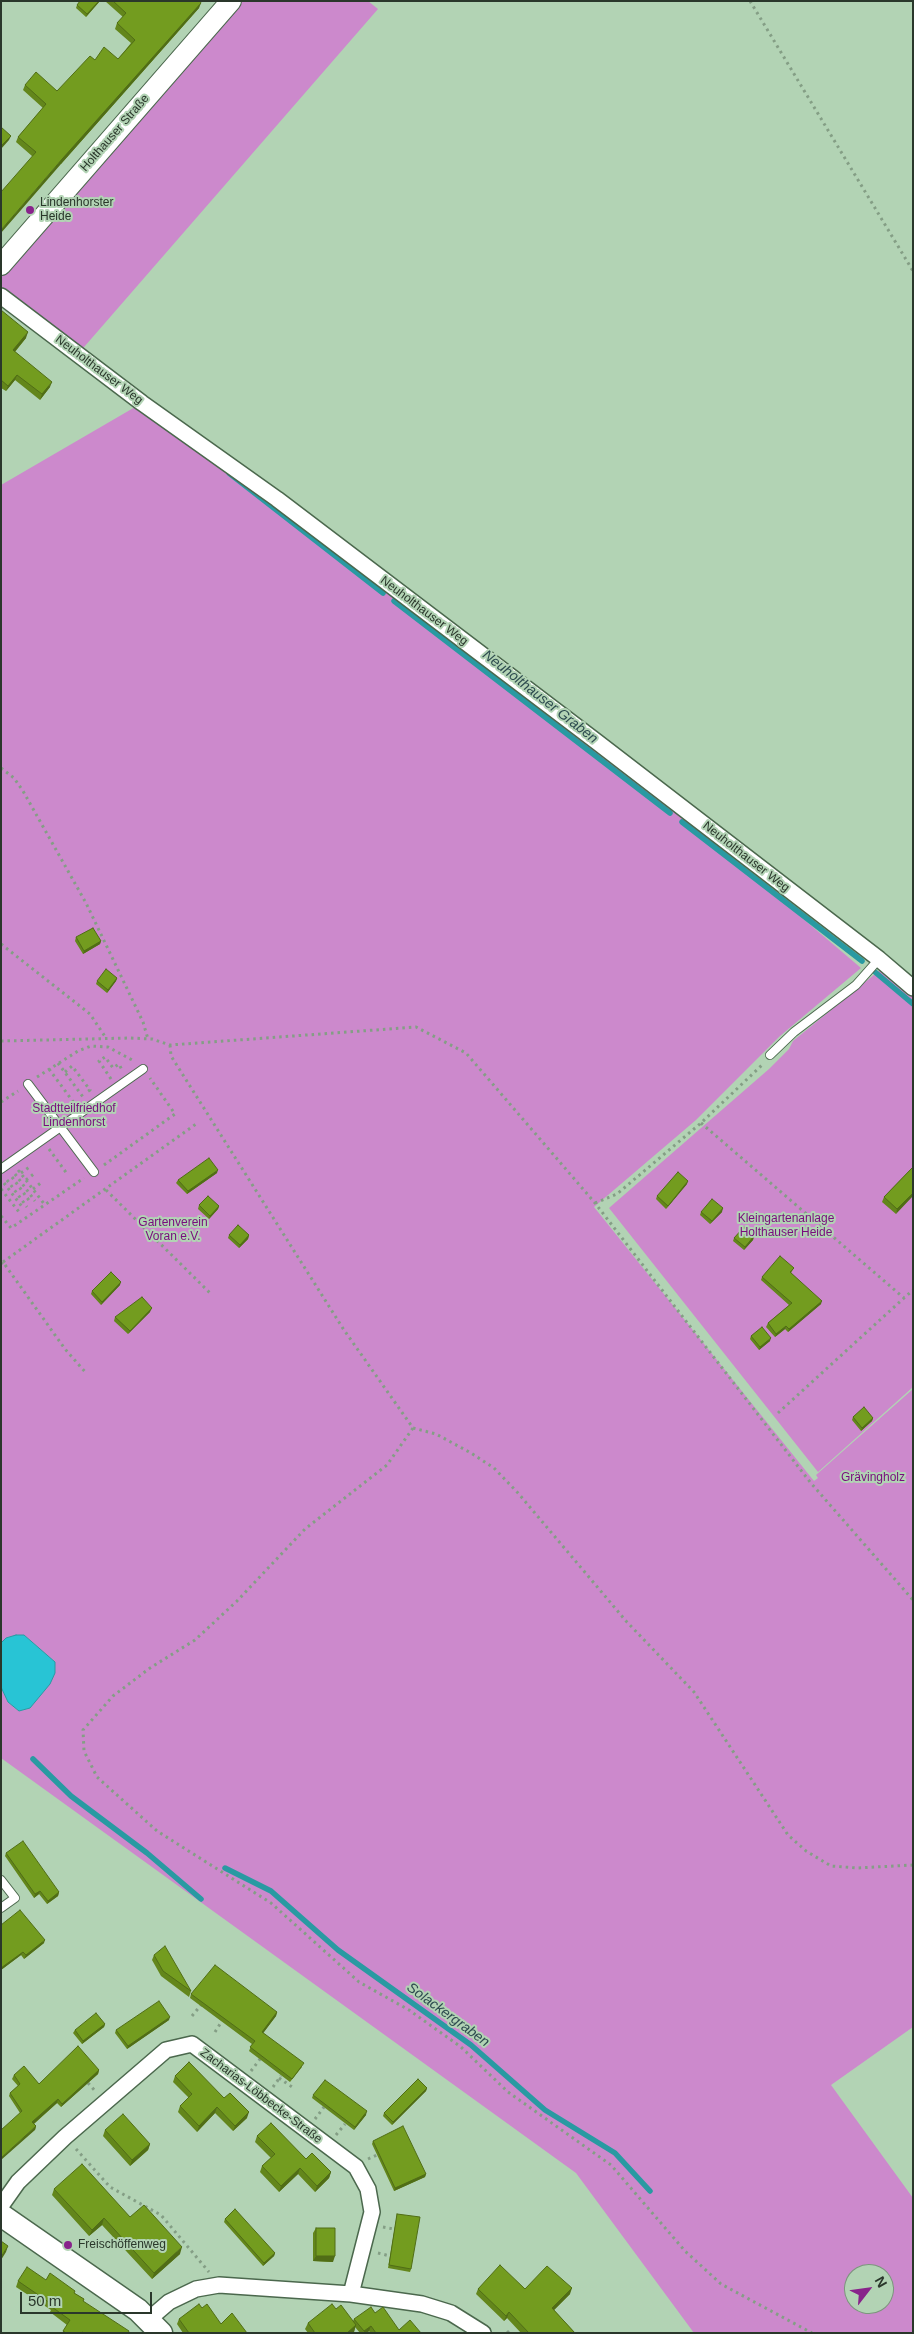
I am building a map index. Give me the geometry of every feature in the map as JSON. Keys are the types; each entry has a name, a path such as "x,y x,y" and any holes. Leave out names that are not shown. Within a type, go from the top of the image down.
{"main road":[{"path":"1,2215 104,2286 154,2326"}],"street":[{"name":"Holthauser Straße","path":"1,265 231,1"},
{"name":"Neuholthauser Weg","path":"1,296 142,403 277,499 879,959 913,988"},
{"name":"Zacharias-Löbbecke-Straße","path":"1,2206 18,2182 65,2137 166,2050 192,2044 356,2166 368,2188 372,2212 351,2294"},
{"path":"154,2326 169,2302 196,2290 219,2285 351,2294 422,2304 451,2313 483,2333"}],"lane":[{"path":"770,1055 794,1032 856,985 879,959"},
{"path":"1,1169 143,1069"},
{"path":"28,1084 94,1172"},
{"path":"1,1880 15,1898 1,1908"}],"path":[{"path":"750,1 913,271"},
{"path":"1,768 14,778 23,791 78,888 143,1022 148,1039"},
{"path":"1,944 90,1014 106,1038"},
{"path":"1,1041 106,1038 148,1039 170,1046 416,1027 466,1053 595,1204 810,1482 913,1600"},
{"path":"1,1216 11,1228 175,1114 143,1069 124,1055 104,1046 86,1047 49,1069 82,1113"},
{"path":"170,1046 171,1056 333,1313 413,1428 436,1434 471,1453 494,1468 518,1493 626,1620 694,1692 788,1835 806,1851 831,1866 857,1868 913,1865"},
{"path":"595,1204 618,1194 701,1123 770,1055"},
{"path":"117,1088 99,1061 106,1057 113,1068 119,1064 129,1079"},
{"path":"58,1063 90,1107"},
{"path":"65,1072 72,1066 90,1090 82,1095"},
{"path":"701,1123 904,1298"},
{"path":"87,1374 65,1349 2,1263 196,1124"},
{"path":"42,1140 68,1175"},
{"path":"31,1166 20,1172 45,1205"},
{"path":"26,1180 36,1173"},
{"path":"13,1175 33,1202"},
{"path":"5,1181 25,1208"},
{"path":"33,1189 42,1182"},
{"path":"1,1189 19,1212"},
{"path":"106,1190 211,1294"},
{"path":"778,1413 913,1290"},
{"path":"413,1428 387,1465 305,1529 237,1601 195,1640 150,1668 113,1696 83,1730 84,1751 97,1777 157,1831 271,1903 359,1982 409,2010 462,2048 508,2092 611,2165 685,2251 721,2284 812,2333"},
{"path":"192,2016 200,2005"},
{"path":"215,2032 222,2021"},
{"path":"279,2078 295,2089"},
{"path":"311,2124 324,2107"},
{"path":"65,2137 110,2187 161,2215 215,2280"},
{"path":"106,2190 110,2187"},
{"path":"168,2232 172,2228"}],"green space":[{"path":"231,1 368,1 378,9 78,354 1,296 1,265"},
{"path":"142,403 648,787 861,968 780,1036 696,1120 594,1207 814,1481 818,1478 816,1475 913,1389 913,2027 831,2085 913,2198 913,2333 694,2333 576,2173 1,1758 1,1687 8,1702 19,1711 30,1708 55,1662 24,1635 6,1638 1,1643 1,485"},
{"name":"Kleingartenanlage Holthauser Heide","path":"880,970 913,997 913,1387 818,1472 609,1208 769,1069 789,1049 793,1041"}],"water":[{"path":"24,1635 55,1662 55,1673 50,1684 30,1708 19,1711 8,1702 1,1687 1,1643 6,1638"}],"building":[{"path":"80,1 99,1 87,14 77,5"},
{"path":"113,1 200,1 201,3 1,230 1,192 36,152 18,137 46,104 25,85 36,72 57,91 90,56 95,60 104,47 118,59 135,40 117,23 126,13"},
{"path":"1,127 11,136 1,146"},
{"path":"1,310 28,332 13,350 52,382 42,394 17,375 8,386 1,380"},
{"path":"93,928 101,941 84,951 76,937"},
{"path":"106,969 117,978 108,990 97,981"},
{"path":"209,1158 218,1170 188,1191 178,1180"},
{"path":"913,1167 913,1193 897,1209 884,1197"},
{"path":"678,1172 688,1181 668,1206 657,1196"},
{"path":"208,1196 219,1206 210,1216 199,1205"},
{"path":"712,1199 723,1208 712,1221 701,1212"},
{"path":"238,1225 249,1235 240,1245 229,1235"},
{"path":"744,1227 754,1236 745,1247 734,1238"},
{"path":"780,1256 794,1268 790,1272 822,1301 789,1329 786,1326 776,1334 768,1323 792,1303 762,1277"},
{"path":"111,1272 121,1282 102,1302 92,1291"},
{"path":"142,1297 152,1308 130,1331 115,1317"},
{"path":"762,1327 771,1338 760,1347 751,1336"},
{"path":"864,1407 873,1418 862,1428 853,1417"},
{"path":"23,1841 59,1892 48,1901 40,1891 35,1894 6,1853"},
{"path":"20,1910 45,1940 26,1955 23,1952 1,1968 1,1925"},
{"path":"165,1946 191,1991 163,1971 154,1955"},
{"path":"215,1965 277,2012 262,2032 304,2063 292,2079 250,2047 255,2041 191,1994"},
{"path":"159,2001 170,2017 128,2046 116,2030"},
{"path":"96,2013 105,2024 83,2041 75,2030"},
{"path":"78,2046 99,2070 62,2104 58,2099 32,2122 36,2126 1,2158 1,2130 22,2111 10,2093 20,2084 14,2075 24,2066 39,2084"},
{"path":"189,2062 224,2098 230,2093 249,2112 235,2126 217,2107 199,2126 180,2106 192,2094 175,2076"},
{"path":"418,2079 427,2088 393,2122 384,2113"},
{"path":"325,2080 367,2111 355,2127 313,2095"},
{"path":"123,2114 150,2144 132,2160 105,2130"},
{"path":"271,2123 306,2159 312,2153 331,2172 317,2186 300,2168 281,2186 262,2166 275,2154 257,2136"},
{"path":"403,2126 426,2174 395,2188 373,2141"},
{"path":"82,2164 130,2217 144,2205 182,2247 154,2273 104,2218 92,2230 54,2189"},
{"path":"235,2209 275,2253 264,2263 225,2219"},
{"path":"397,2214 420,2217 411,2269 389,2265"},
{"path":"316,2228 335,2228 335,2256 316,2256"},
{"path":"1,2241 8,2246 1,2257"},
{"path":"500,2265 525,2289 547,2266 572,2288 552,2308 575,2333 529,2333 509,2312 506,2316 478,2289"},
{"path":"27,2267 46,2280 50,2273 75,2291 74,2293 84,2299 83,2301 129,2331 128,2333 66,2333 63,2331 70,2320 52,2307 53,2305 18,2281"},
{"path":"199,2304 202,2308 207,2304 221,2324 232,2313 247,2333 189,2333 179,2319"},
{"path":"332,2304 336,2309 341,2305 356,2325 347,2333 315,2333 308,2323"},
{"path":"371,2307 375,2313 383,2307 399,2330 410,2320 421,2333 376,2333 371,2326 364,2331 354,2319"}],"waterway":[{"name":"Neuholthauser Graben","path":"229,473 383,593"},
{"name":"Neuholthauser Graben","path":"394,601 670,813"},
{"name":"Neuholthauser Graben","path":"682,822 862,961"},
{"name":"Neuholthauser Graben","path":"875,972 913,1004"},
{"path":"33,1759 71,1796 147,1853 201,1899"},
{"name":"Solackergraben","path":"225,1868 271,1891 338,1950 471,2045 545,2110 615,2153 650,2191"}],"place":[{"name":"Lindenhorster Heide","path":"30,210"},
{"name":"Freischöffenweg","path":"68,2245"}],"park label":[{"name":"Stadtteilfriedhof Lindenhorst","path":"74,1116"},
{"name":"Gartenverein Voran e.V.","path":"173,1230"},
{"name":"Grävingholz","path":"873,1478"}]}
